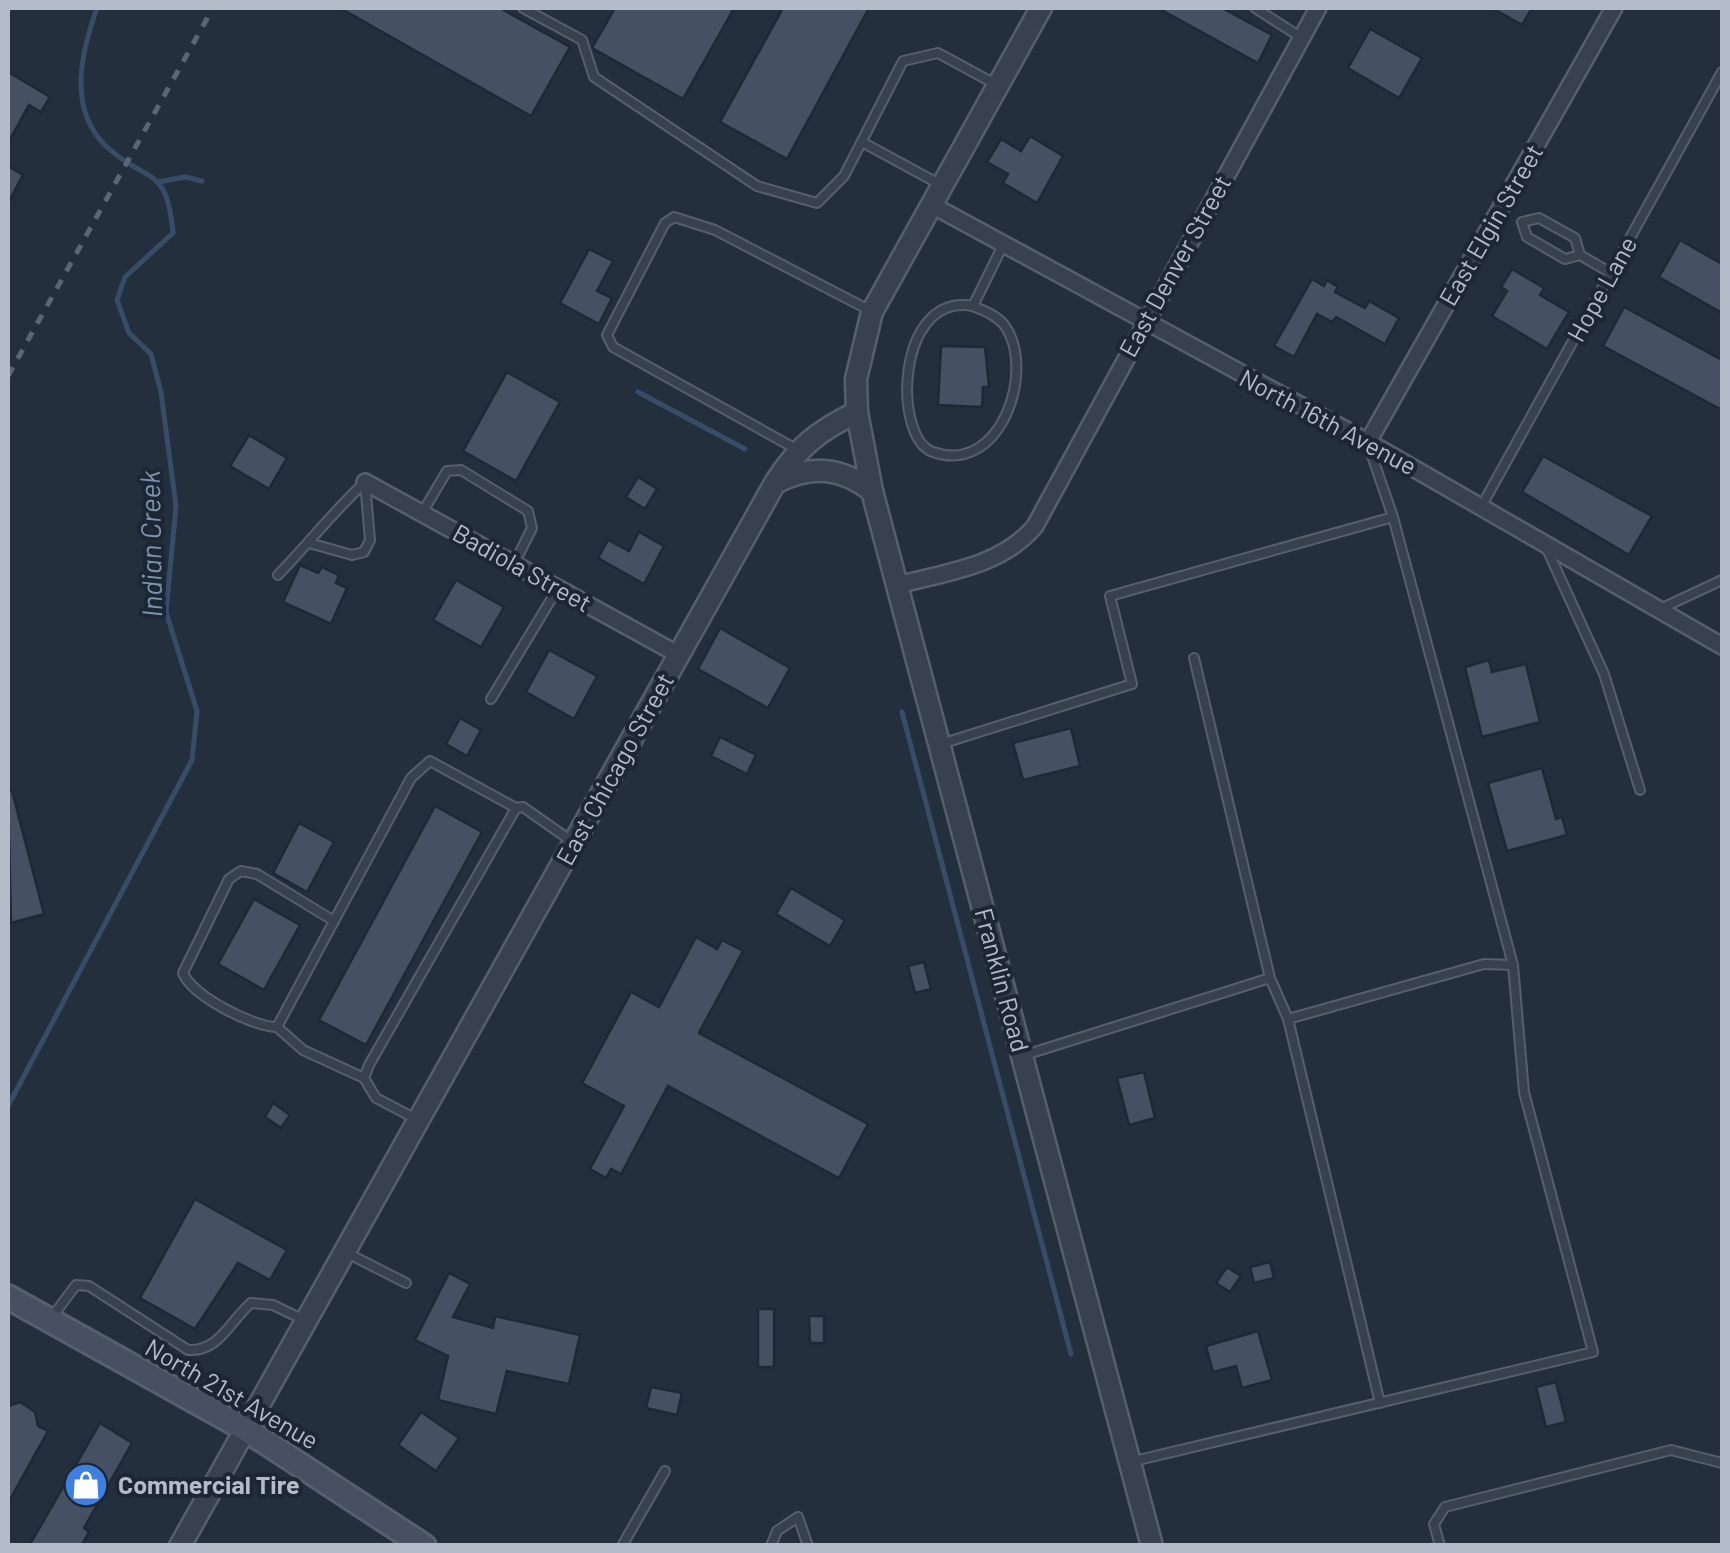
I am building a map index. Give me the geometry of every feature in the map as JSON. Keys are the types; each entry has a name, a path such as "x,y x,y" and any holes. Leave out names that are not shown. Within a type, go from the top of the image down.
{"main road":[{"name":"North 21st Avenue","path":"8,1297 245,1429 417,1543"}],"street":[{"path":"857,412 856,379 872,312 1041,8"},
{"name":"East Denver Street","path":"898,585 998,558 1020,545 1035,526 1318,8"},
{"name":"East Elgin Street","path":"1368,442 1614,8"},
{"name":"North 16th Avenue","path":"936,195 1003,245 1368,442 1722,646"},
{"name":"East Chicago Street","path":"180,1546 775,483 796,449 818,430 857,412"},
{"name":"Franklin Road","path":"857,412 872,491 1152,1546"},
{"path":"775,483 814,469 854,477 872,491"},
{"name":"Badiola Street","path":"365,482 679,655"}],"lane":[{"path":"523,8 582,40 594,77 758,186 816,203 844,176 903,62 938,53 997,85"},
{"path":"1255,8 1302,38"},
{"name":"Hope Lane","path":"1481,507 1722,72"},
{"path":"862,142 936,195"},
{"path":"1500,208 1522,222 1527,237 1565,259 1580,255"},
{"path":"796,449 607,342 619,307 665,223 674,217 697,222 872,312"},
{"path":"1522,222 1538,218 1575,238 1580,255 1610,274"},
{"path":"973,306 1003,245"},
{"path":"956,303 973,306 1004,324 1011,339 1015,357 1004,422 996,436 971,453 932,452 919,443 907,404 917,335 940,308 956,303"},
{"path":"1127,1462 1594,1352 1524,1092 1513,965 1393,517 1368,442"},
{"path":"422,513 447,471 461,470 528,511 532,528 514,564"},
{"path":"278,575 310,543 318,527 365,482"},
{"path":"310,543 352,555 364,552 370,540 365,482"},
{"path":"941,744 1132,684 1110,596 1393,517"},
{"path":"1544,542 1604,674 1640,790"},
{"path":"1660,609 1722,580"},
{"path":"491,700 558,588"},
{"path":"1194,658 1270,978 1288,1019 1380,1402"},
{"path":"276,1027 411,778 430,761 516,808 523,806 574,842"},
{"path":"364,1078 516,808"},
{"path":"334,921 248,870 229,879 183,973 197,990 257,1027 276,1027 303,1050 364,1078 376,1098 418,1120"},
{"path":"1288,1019 1484,964 1513,965"},
{"path":"1022,1056 1270,978"},
{"path":"344,1252 406,1283"},
{"path":"49,1320 76,1285 89,1286 188,1350 208,1348 250,1303 274,1304 306,1321"},
{"path":"1440,1546 1434,1524 1445,1507 1672,1450 1722,1462"},
{"path":"622,1546 666,1471"},
{"path":"771,1546 777,1531 798,1518 808,1546"}],"building":[{"path":"340,8 500,8 570,47 531,116"},
{"path":"615,8 734,8 683,99 592,48"},
{"path":"783,8 869,8 787,159 720,122"},
{"path":"1158,8 1222,8 1272,35 1258,63"},
{"path":"1492,8 1532,8 1522,25"},
{"path":"1370,29 1422,58 1399,98 1348,68"},
{"path":"8,72 50,97 41,112 29,105 8,143"},
{"path":"1030,136 1063,156 1037,203 1003,183 1008,174 987,162 1001,139 1021,151"},
{"path":"8,166 23,175 8,203"},
{"path":"1680,240 1722,264 1722,313 1659,277"},
{"path":"589,249 613,261 597,291 612,298 599,324 560,303"},
{"path":"1512,269 1544,288 1540,295 1569,312 1547,349 1492,316 1507,291 1501,287"},
{"path":"1312,279 1324,286 1327,280 1338,287 1335,292 1365,308 1369,301 1399,318 1385,344 1336,317 1332,322 1317,314 1294,357 1274,346"},
{"path":"1624,307 1722,360 1722,410 1603,346"},
{"path":"941,346 985,347 989,387 983,387 982,407 938,405"},
{"path":"507,372 560,402 516,481 463,451"},
{"path":"249,435 287,458 269,489 230,466"},
{"path":"1543,456 1652,516 1629,555 1522,492"},
{"path":"638,477 657,489 645,509 626,497"},
{"path":"639,532 664,546 644,584 598,558 608,540 629,551"},
{"path":"300,565 318,573 322,567 339,575 336,583 347,588 331,624 283,602"},
{"path":"456,580 504,607 481,647 433,620"},
{"path":"720,628 790,668 768,708 698,669"},
{"path":"549,650 597,676 574,719 526,692"},
{"path":"1489,660 1492,672 1526,664 1540,722 1482,737 1465,667"},
{"path":"460,718 481,730 467,756 446,744"},
{"path":"1071,728 1080,766 1023,780 1013,743"},
{"path":"720,737 756,755 747,774 711,756"},
{"path":"1542,768 1556,819 1562,817 1567,835 1507,851 1488,783"},
{"path":"8,791 12,791 44,914 11,923"},
{"path":"435,806 482,832 366,1045 319,1020"},
{"path":"299,823 334,842 307,892 273,873"},
{"path":"791,888 845,920 830,946 776,914"},
{"path":"254,899 300,925 264,990 218,964"},
{"path":"696,937 717,949 722,940 743,951 699,1033 868,1124 839,1178 668,1086 621,1174 611,1169 606,1178 590,1169 624,1106 582,1083 631,992 659,1007"},
{"path":"924,962 931,989 915,993 908,966"},
{"path":"1144,1072 1155,1118 1129,1125 1117,1078"},
{"path":"273,1103 290,1115 281,1128 265,1117"},
{"path":"195,1199 287,1250 270,1280 238,1263 195,1329 140,1298"},
{"path":"1270,1262 1274,1278 1254,1283 1250,1267"},
{"path":"1227,1267 1241,1276 1230,1292 1216,1283"},
{"path":"449,1273 470,1284 453,1317 493,1328 495,1316 580,1335 569,1384 507,1371 496,1414 438,1400 448,1356 415,1340"},
{"path":"758,1309 774,1309 774,1367 758,1367"},
{"path":"809,1316 824,1316 824,1343 810,1343"},
{"path":"1258,1331 1272,1380 1242,1388 1236,1366 1213,1372 1206,1346"},
{"path":"1556,1382 1566,1422 1546,1427 1536,1387"},
{"path":"651,1387 682,1393 677,1415 646,1408"},
{"path":"20,1402 35,1412 38,1426 48,1431 8,1503 8,1406"},
{"path":"421,1412 459,1438 436,1471 398,1445"},
{"name":"Commercial Tire","path":"100,1423 132,1443 84,1528 89,1532 81,1546 29,1546"}],"waterway":[{"name":"Indian Creek","path":"8,1106 192,760 197,711 166,612 176,506 161,392 151,354 129,333 117,300 125,277 173,233 170,211 160,185 107,147 86,116 81,80 97,8"},
{"path":"158,182 185,177 202,181"},
{"path":"638,392 745,449"},
{"path":"902,712 1071,1354"}],"railway":[{"path":"8,376 213,8"}],"place":[{"name":"Commercial Tire","path":"86,1485"}]}
